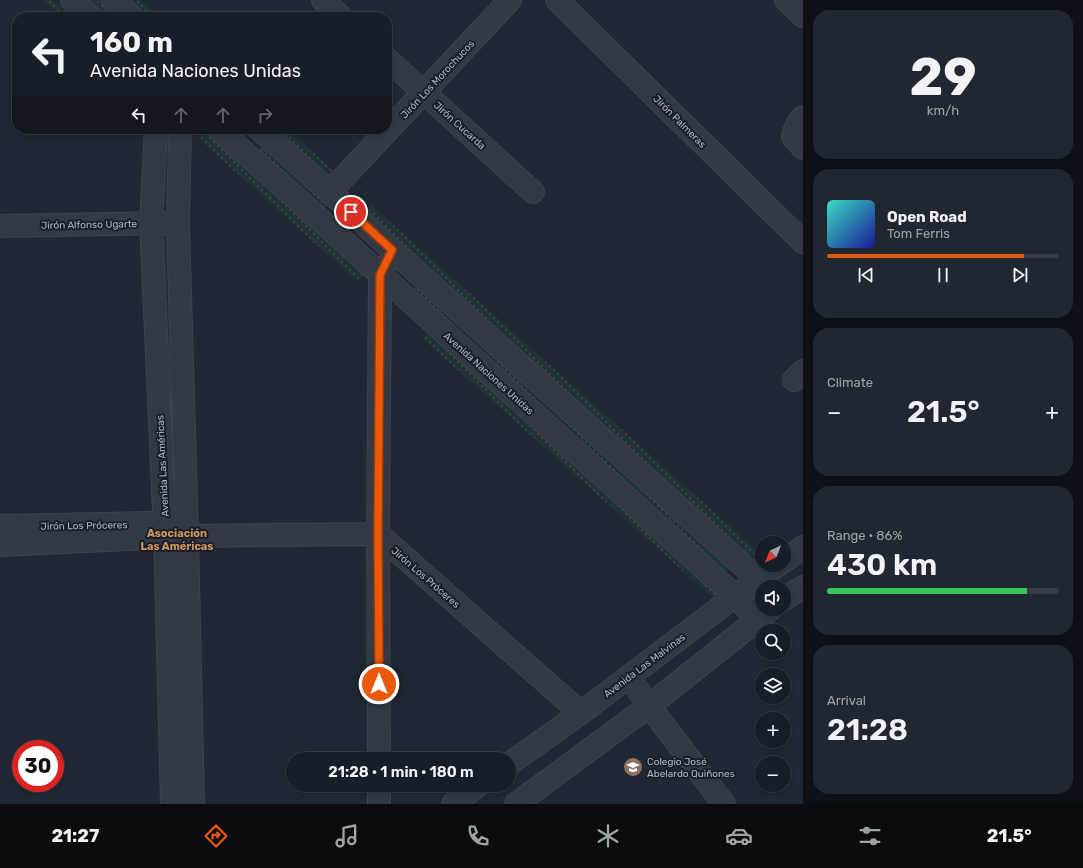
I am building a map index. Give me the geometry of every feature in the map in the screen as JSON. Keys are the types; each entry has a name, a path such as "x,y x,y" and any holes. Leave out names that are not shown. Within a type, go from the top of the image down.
{"street":[{"path":"72,0 85,12"},
{"path":"112,0 126,12"},
{"path":"323,0 336,12"},
{"name":"Jirón Los Morochucos","path":"392,126 510,0"},
{"name":"Jirón Palmeras","path":"557,0 803,242"},
{"path":"786,0 803,16"},
{"name":"Jirón Cucarda","path":"392,63 533,192"},
{"path":"803,116 794,130 793,137 803,148"},
{"name":"Avenida Las Américas","path":"156,134 151,223 165,534 172,804"},
{"path":"180,134 178,223 193,804"},
{"name":"Avenida Naciones Unidas","path":"224,134 735,596 755,609"},
{"path":"264,134 760,580"},
{"name":"Jirón Los Morochucos","path":"330,192 385,134"},
{"name":"Jirón Alfonso Ugarte","path":"0,226 178,223"},
{"path":"379,752 378,534 380,275 392,250"},
{"name":"Jirón Los Próceres","path":"0,526 150,523 165,534"},
{"name":"Jirón Los Próceres","path":"0,545 149,538 165,534 187,536 378,534 581,713"},
{"path":"791,556 803,547"},
{"name":"Avenida Las Malvinas","path":"766,580 772,572"},
{"name":"Avenida Las Malvinas","path":"516,759 581,713 735,596 755,587"},
{"path":"791,595 803,587"},
{"path":"516,804 649,706 764,616"},
{"path":"629,677 649,706 724,804"},
{"path":"379,792 379,804"},
{"path":"452,804 469,792"}],"shaded area":[{"path":"44,0 52,0 66,12 58,12"},
{"path":"84,0 105,0 118,12 98,12"},
{"path":"124,0 141,0 154,12 137,12"},
{"path":"201,134 209,134 364,274 357,281 198,138"},
{"path":"276,134 292,134 341,177 334,186"},
{"path":"166,140 167,204 163,205"},
{"path":"263,145 328,203 323,209 257,152"},
{"path":"371,205 755,549 755,564 364,213"},
{"path":"162,229 169,229 170,294 168,295 165,295"},
{"path":"418,286 730,568 728,572 725,574 412,290"},
{"path":"164,300 170,301 171,363 167,364"},
{"path":"428,331 733,603 729,612 422,338"}],"place":[{"name":"Colegio José Abelardo Quiñones","path":"633,767"}],"district":[{"name":"Asociación Las Américas","path":"177,539"}],"route":[{"path":"351,212 392,250 380,275 378,534 379,684"}]}
